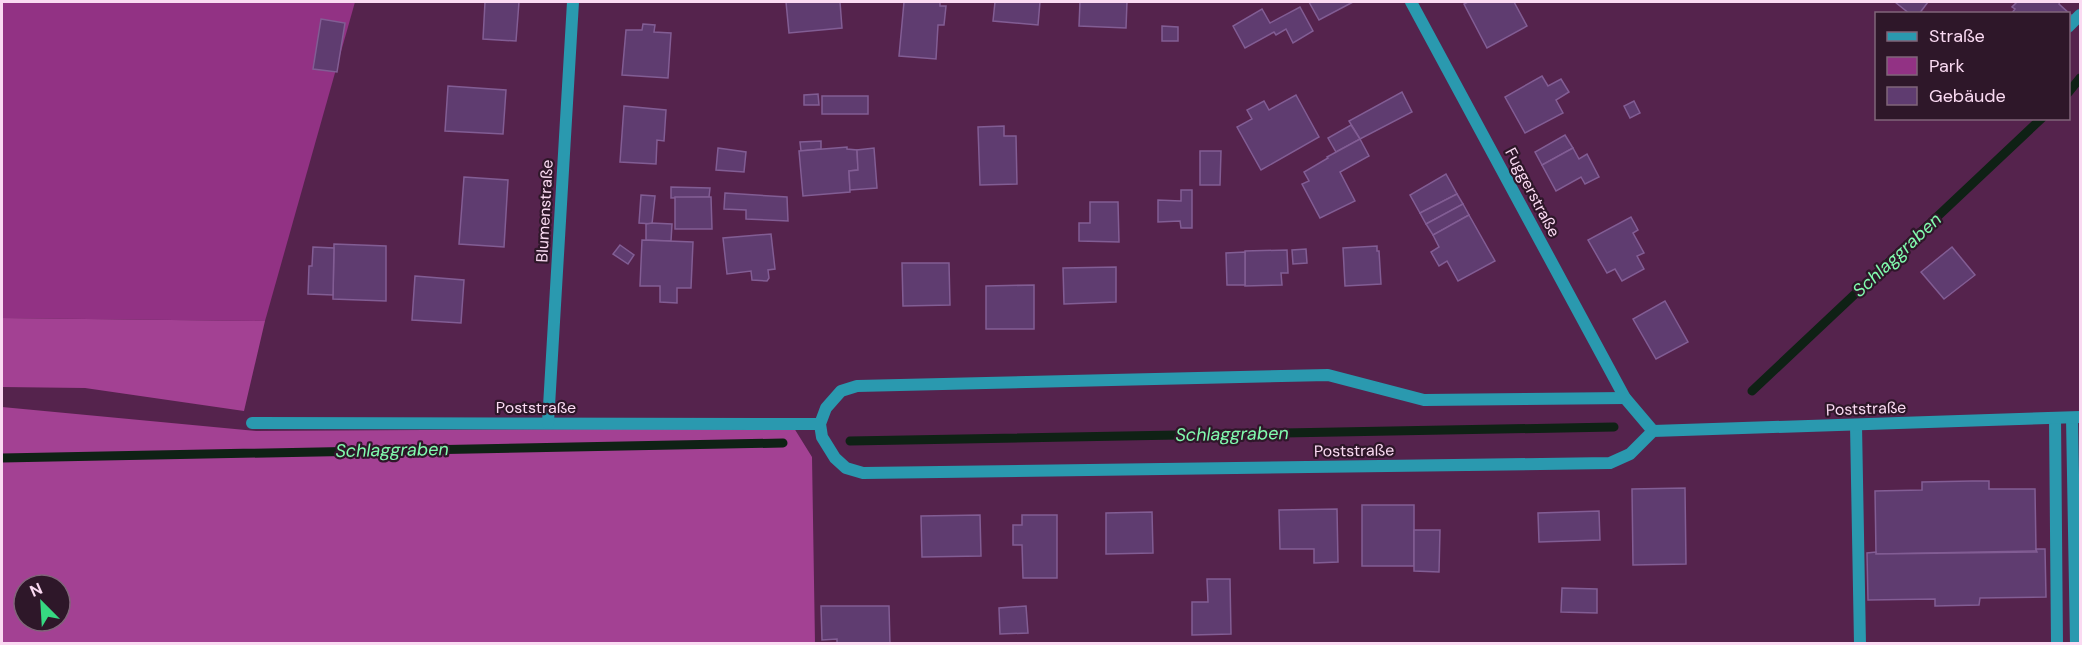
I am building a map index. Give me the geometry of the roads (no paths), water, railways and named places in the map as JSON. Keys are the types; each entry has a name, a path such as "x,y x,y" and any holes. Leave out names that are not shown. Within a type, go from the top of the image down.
{"street":[{"name":"Blumenstraße","path":"548,423 573,2"},
{"name":"Fuggerstraße","path":"1411,2 1626,398"},
{"path":"820,424 826,408 842,391 858,386 1328,375 1424,400 1626,398 1653,431"},
{"path":"2076,417 2076,644"},
{"name":"Poststraße","path":"252,423 820,424 822,437 835,458 846,468 863,473 1610,463 1630,454 1653,431 2076,417"},
{"path":"2055,418 2057,644"},
{"path":"1856,425 1860,644"}],"waterway":[{"name":"Schlaggraben","path":"2070,90 2080,78"},
{"name":"Schlaggraben","path":"1752,391 2040,120"},
{"name":"Schlaggraben","path":"850,441 1614,427"},
{"name":"Schlaggraben","path":"2,458 783,443"}]}
